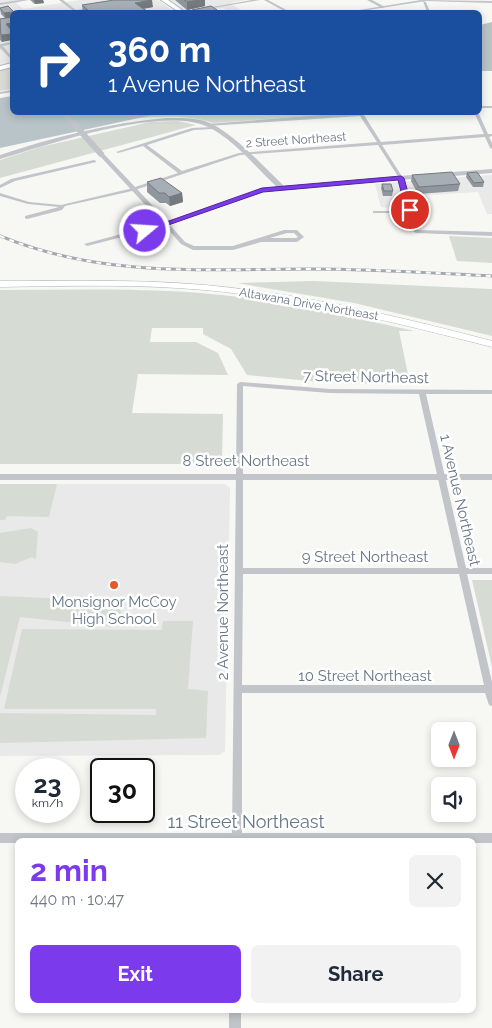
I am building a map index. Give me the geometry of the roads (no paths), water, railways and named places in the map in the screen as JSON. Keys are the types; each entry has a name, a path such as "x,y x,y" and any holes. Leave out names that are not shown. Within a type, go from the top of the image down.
{"main road":[{"path":"164,0 179,10"},
{"name":"Altawana Drive Northeast","path":"2,284 130,285 234,291 346,309 492,344"}],"street":[{"path":"0,4 27,0"},
{"path":"61,0 74,10"},
{"path":"198,10 258,0"},
{"path":"266,0 284,10"},
{"path":"368,0 383,7"},
{"path":"363,10 424,1 492,2"},
{"path":"86,10 97,8"},
{"path":"0,45 10,57"},
{"path":"66,115 189,247 232,248 286,231 295,231 301,236 297,240 261,240"},
{"path":"118,152 194,129 349,115"},
{"path":"362,115 401,178 416,231 492,234"},
{"path":"478,115 489,135 492,148"},
{"path":"0,158 36,146 134,123 171,119 195,122 210,127 282,187"},
{"path":"194,129 197,125 195,122"},
{"name":"2 Street Northeast","path":"27,217 60,209 63,205 134,188 243,153 489,135"},
{"path":"143,144 180,173"},
{"path":"0,187 13,180 94,161"},
{"path":"87,244 166,224 257,191 282,187 492,171"},
{"path":"0,194 35,204 63,205"},
{"path":"375,212 411,212"},
{"name":"7 Street Northeast","path":"240,384 330,391 492,392"},
{"name":"2 Avenue Northeast","path":"237,838 240,384"},
{"name":"1 Avenue Northeast","path":"422,392 491,690 492,702"},
{"name":"8 Street Northeast","path":"0,477 492,477"},
{"name":"9 Street Northeast","path":"238,571 492,571"},
{"name":"10 Street Northeast","path":"238,689 491,690"},
{"name":"11 Street Northeast","path":"0,838 15,838"},
{"name":"11 Street Northeast","path":"476,838 492,838"},
{"path":"235,1013 235,1028"}],"railway":[{"path":"0,236 76,259 115,265 192,270 310,269 492,276"}],"place":[{"name":"Monsignor McCoy High School","path":"114,585"}]}
